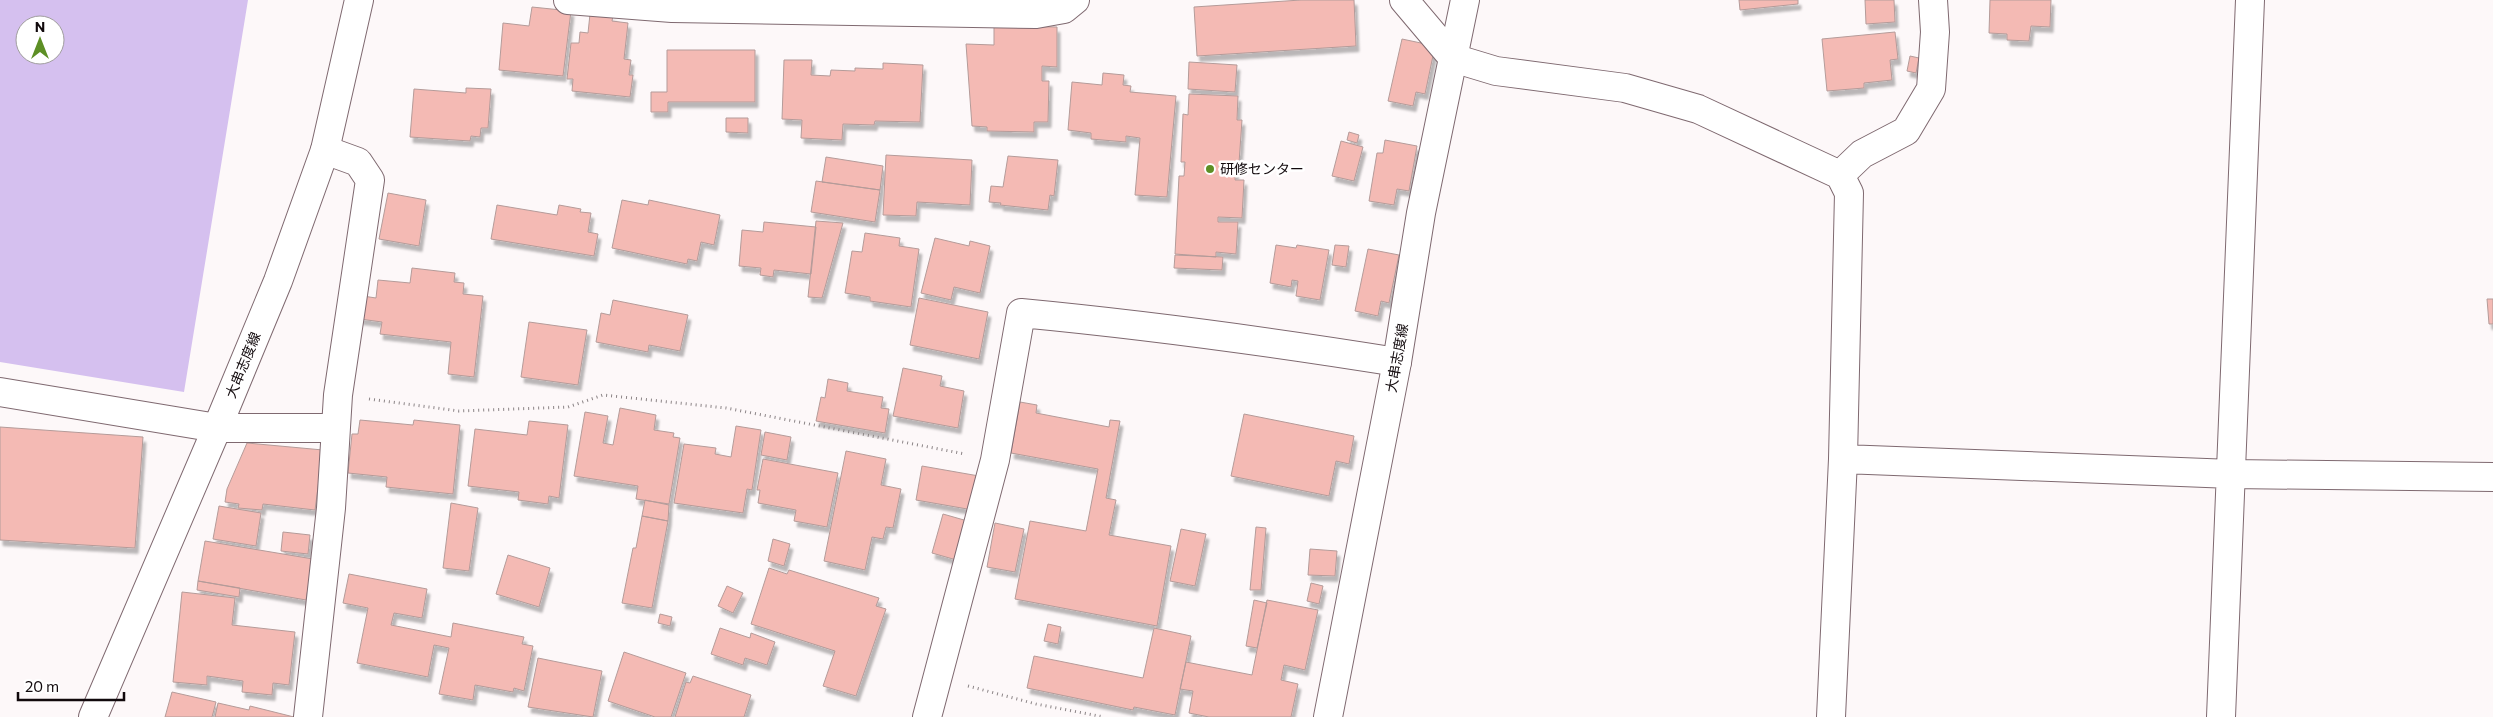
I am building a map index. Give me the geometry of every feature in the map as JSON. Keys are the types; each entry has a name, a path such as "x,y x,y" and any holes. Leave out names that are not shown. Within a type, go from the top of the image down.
{"street":[{"name":"大串志度線","path":"93,717 278,281 325,150 359,0"},
{"path":"568,0 672,8 1036,14 1064,9 1075,0"},
{"path":"1404,0 1453,58 1496,71 1625,88 1698,109 1840,175 1849,193 1843,458 1831,717"},
{"name":"大串志度線","path":"1328,717 1397,362 1421,213 1465,0"},
{"path":"1840,175 1862,154 1906,131 1931,89 1935,32 1933,0"},
{"path":"2221,717 2250,0"},
{"path":"308,717 331,508 338,395 370,180 358,162 325,150"},
{"path":"927,717 995,460 1021,313 1152,326 1397,362"},
{"path":"0,392 217,428 335,428"},
{"path":"1843,458 2232,474 2493,477"}],"path":[{"path":"338,395 459,411 568,406 603,395 726,408 995,460"},
{"path":"939,676 980,691 1104,717"}],"shaded area":[{"path":"0,0 248,0 184,392 0,362"}],"building":[{"path":"1301,0 1354,0 1356,46 1197,56 1194,7"},
{"path":"1739,0 1798,0 1798,4 1740,10"},
{"path":"1865,0 1894,0 1895,22 1866,24"},
{"path":"1990,0 2051,0 2050,27 2031,26 2029,41 2007,40 2007,34 1989,33"},
{"path":"532,7 571,11 563,76 499,70 503,23 529,26"},
{"path":"590,14 613,16 612,21 628,23 624,59 631,60 629,75 633,75 630,97 572,91 573,79 567,79 571,43 579,43 580,32 588,33"},
{"path":"994,26 1057,27 1057,67 1042,66 1042,81 1049,81 1048,122 1034,122 1034,132 987,131 987,127 972,126 966,44 994,45"},
{"path":"1895,32 1898,59 1890,60 1892,80 1864,83 1864,88 1827,91 1822,39"},
{"path":"1402,39 1435,46 1425,94 1416,92 1413,106 1388,101"},
{"path":"667,50 755,50 755,102 668,102 668,112 651,112 651,92 667,92"},
{"path":"1910,56 1919,58 1916,73 1907,71"},
{"path":"784,60 812,60 811,75 830,76 831,70 855,71 855,68 883,69 883,63 923,65 920,122 875,121 874,125 843,124 842,140 801,138 802,120 782,119"},
{"path":"1189,62 1237,65 1235,92 1188,89"},
{"path":"1103,73 1124,75 1123,85 1131,86 1130,92 1176,96 1167,197 1135,195 1140,138 1126,136 1126,142 1091,139 1091,133 1068,130 1072,82 1102,85"},
{"path":"466,88 491,89 488,128 481,128 480,137 471,136 470,141 410,137 414,89 466,93"},
{"name":"研修センター","path":"1189,94 1238,96 1237,120 1242,120 1239,163 1236,163 1235,180 1244,180 1242,218 1218,217 1218,222 1238,222 1236,254 1216,252 1216,257 1175,254 1179,176 1184,176 1185,162 1181,162 1183,114 1188,115"},
{"path":"726,118 748,118 748,133 726,132"},
{"path":"1349,132 1359,135 1357,143 1347,140"},
{"path":"1385,140 1417,146 1409,191 1397,189 1394,205 1369,201 1377,153 1383,153"},
{"path":"1341,141 1363,147 1354,181 1332,176"},
{"path":"886,155 972,160 970,205 917,202 916,216 883,215"},
{"path":"1008,156 1058,160 1054,196 1050,195 1048,210 989,202 991,186 1003,187"},
{"path":"826,157 883,166 880,190 822,182"},
{"path":"816,181 880,190 875,222 811,212"},
{"path":"388,193 426,200 419,246 379,239"},
{"path":"622,200 648,205 649,200 720,215 714,245 701,242 697,261 688,259 687,264 612,248"},
{"path":"497,205 557,215 559,205 581,209 580,212 591,213 588,232 598,234 594,256 491,239"},
{"path":"816,221 843,223 822,298 808,297"},
{"path":"764,222 816,227 811,274 774,270 773,277 760,275 761,268 739,266 742,230 763,232"},
{"path":"865,233 900,238 899,246 919,249 911,307 870,301 870,297 845,293 852,251 862,252"},
{"path":"935,238 969,246 970,241 990,246 980,293 954,287 951,300 921,293"},
{"path":"1276,245 1296,248 1297,245 1329,250 1320,300 1296,296 1298,281 1292,280 1291,287 1270,283"},
{"path":"1335,245 1349,246 1346,267 1332,265"},
{"path":"1368,249 1399,255 1389,303 1381,301 1378,316 1355,311"},
{"path":"1175,255 1223,257 1222,270 1174,268"},
{"path":"412,268 455,273 454,282 464,283 463,294 483,296 474,377 448,374 451,342 380,334 382,322 360,319 363,296 376,298 378,280 410,283"},
{"path":"919,298 988,312 979,359 910,345"},
{"path":"2487,299 2493,299 2493,324 2489,324"},
{"path":"613,300 688,315 680,351 649,345 648,352 596,342 601,313 610,315"},
{"path":"529,322 587,330 578,385 521,377"},
{"path":"903,368 942,376 940,386 964,391 958,428 893,416"},
{"path":"828,379 848,383 847,391 883,397 881,408 889,409 885,433 816,421 821,397 825,398"},
{"path":"1020,402 1037,405 1036,413 1109,427 1110,420 1120,421 1106,498 1116,500 1109,535 1171,546 1157,626 1015,599 1030,521 1086,531 1098,469 1011,453"},
{"path":"620,408 656,415 654,430 674,433 673,437 680,438 669,504 636,499 638,486 574,476 585,412 608,416 603,443 613,445"},
{"path":"1244,414 1354,436 1349,464 1336,461 1329,496 1231,476"},
{"path":"360,420 413,425 414,420 460,425 453,494 386,487 387,477 348,473 352,434 358,434"},
{"path":"529,421 568,425 559,498 549,496 548,504 518,500 519,492 468,486 475,429 527,435"},
{"path":"736,426 761,430 752,490 747,489 743,513 674,503 684,444 716,448 715,454 731,457"},
{"path":"0,427 143,437 135,548 0,540"},
{"path":"765,432 791,437 787,460 761,455"},
{"path":"247,443 323,450 315,510 263,504 262,510 238,508 239,504 225,502 227,489"},
{"path":"846,451 886,459 881,485 901,489 893,528 886,527 883,539 872,537 865,570 824,561"},
{"path":"763,459 838,473 827,527 794,521 796,510 758,503 760,490 757,490"},
{"path":"922,466 979,476 973,510 916,500"},
{"path":"645,500 669,505 668,521 642,516"},
{"path":"451,503 478,508 469,571 443,568"},
{"path":"219,506 261,513 256,546 213,539"},
{"path":"943,514 971,522 960,561 932,553"},
{"path":"642,516 668,521 652,608 622,603 633,548 636,548"},
{"path":"995,523 1024,529 1015,572 987,567"},
{"path":"1256,527 1266,528 1261,590 1250,590"},
{"path":"1181,529 1206,534 1195,586 1170,581"},
{"path":"283,532 310,535 308,554 281,551"},
{"path":"773,539 790,544 784,566 768,561"},
{"path":"205,541 313,559 306,600 198,581"},
{"path":"1310,549 1337,551 1335,576 1308,575"},
{"path":"508,555 550,568 539,607 496,594"},
{"path":"769,568 787,574 789,570 879,598 876,606 886,609 856,696 823,686 835,651 751,624"},
{"path":"349,574 427,589 422,618 394,613 391,625 451,637 453,623 524,637 522,644 533,646 524,691 514,688 513,692 475,685 473,700 439,694 449,648 434,645 428,677 357,663 368,608 343,603"},
{"path":"198,581 240,588 239,597 197,590"},
{"path":"1311,583 1323,586 1319,604 1307,601"},
{"path":"727,586 743,593 733,613 718,606"},
{"path":"182,592 235,598 232,625 295,632 289,685 273,683 272,695 242,692 243,681 207,676 207,685 173,682"},
{"path":"1254,600 1267,603 1257,648 1246,646"},
{"path":"1267,600 1318,610 1305,670 1284,665 1281,680 1298,684 1291,717 1209,717 1189,713 1193,691 1180,689 1186,662 1252,675"},
{"path":"660,614 672,617 670,626 658,623"},
{"path":"1048,624 1061,627 1058,644 1044,641"},
{"path":"720,628 750,638 751,633 775,642 767,665 745,658 743,665 711,654"},
{"path":"1154,628 1191,636 1175,715 1134,707 1133,710 1027,688 1034,656 1143,678"},
{"path":"624,652 686,673 671,717 655,717 608,701"},
{"path":"538,658 602,671 593,717 528,707"},
{"path":"693,676 751,695 744,717 675,717 686,682 690,683"},
{"path":"172,692 216,702 212,717 165,717"},
{"path":"218,703 249,710 250,706 294,717 215,717"}],"place":[{"name":"研修センター","path":"1210,169"}]}
